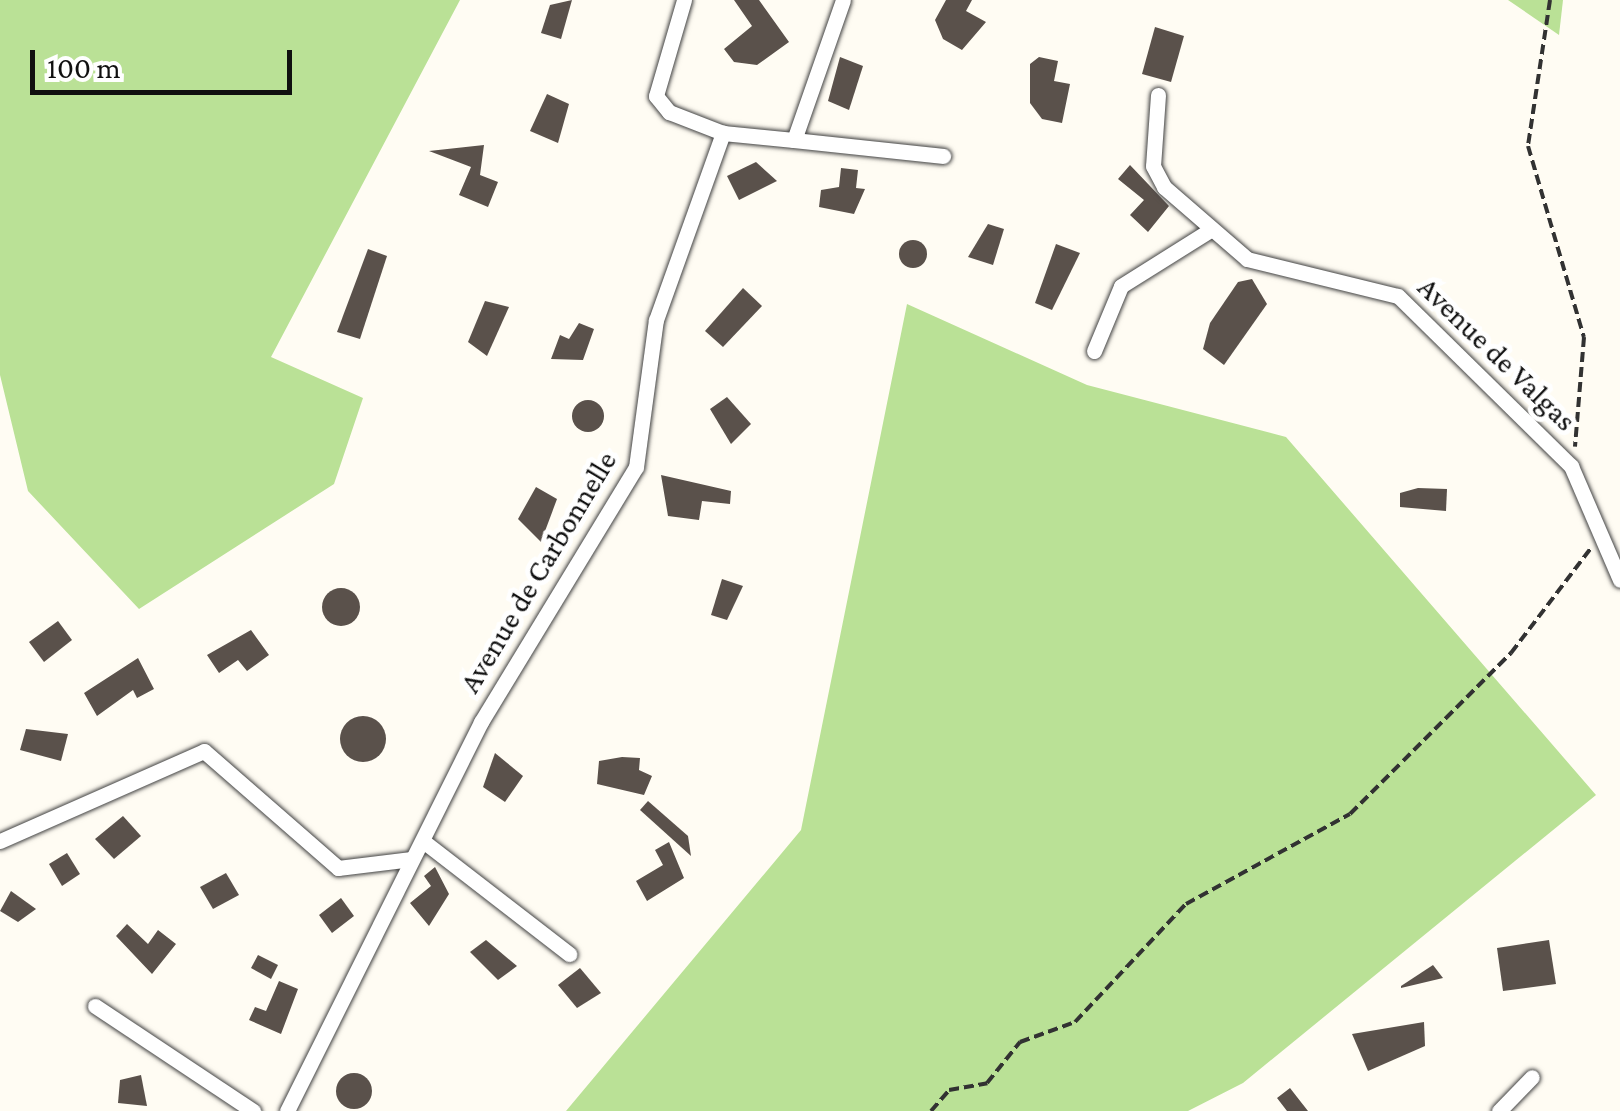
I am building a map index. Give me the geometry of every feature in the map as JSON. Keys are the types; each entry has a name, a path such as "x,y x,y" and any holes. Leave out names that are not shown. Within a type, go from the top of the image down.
{"street":[{"path":"684,0 656,96 669,112 723,133 944,156"},
{"path":"794,140 844,0"},
{"name":"Avenue de Valgas","path":"1158,95 1155,174 1247,258 1287,274 1384,286 1570,466 1620,580"},
{"name":"Avenue de Carbonnelle","path":"290,1110 481,722 636,467 656,320 723,133"},
{"path":"1094,351 1120,286 1212,229"},
{"path":"0,842 204,751 338,868 411,859"},
{"path":"423,841 568,954"},
{"path":"95,1006 252,1111"},
{"path":"1499,1111 1532,1077"}],"path":[{"path":"1550,0 1528,146 1584,337 1570,466"},
{"path":"931,1111 949,1090 987,1083 1020,1042 1076,1022 1186,904 1350,814 1511,653 1602,533"}],"green space":[{"path":"0,0 460,0 271,357 363,398 334,484 139,609 28,491 0,375"},
{"path":"1508,0 1563,0 1559,35"},
{"path":"907,304 1087,385 1286,437 1596,795 1243,1083 1188,1111 566,1111 801,830"}],"building":[{"path":"572,0 561,39 541,33 550,5"},
{"path":"734,0 759,0 789,42 757,65 734,62 724,49 752,26"},
{"path":"946,0 972,0 966,11 986,22 962,50 943,39 935,20"},
{"path":"1155,27 1184,36 1171,82 1142,74"},
{"path":"840,57 863,66 849,110 828,101"},
{"path":"1039,57 1058,61 1054,81 1070,84 1062,123 1042,119 1030,103 1030,64"},
{"path":"547,94 569,104 558,143 530,131"},
{"path":"484,145 480,175 498,182 488,207 459,195 471,167 429,151"},
{"path":"756,162 777,181 739,200 727,176"},
{"path":"1130,165 1169,206 1148,232 1130,215 1144,200 1118,179"},
{"path":"841,168 858,170 856,188 865,189 854,214 819,207 821,190 839,187"},
{"path":"988,224 1004,229 993,265 968,257"},
{"path":"913,240 923,244 927,254 923,264 913,268 903,264 899,254 903,244"},
{"path":"1056,244 1080,253 1052,310 1035,303"},
{"path":"368,249 387,256 360,339 337,332"},
{"path":"1252,279 1267,304 1224,365 1203,349 1210,323 1238,282"},
{"path":"743,288 762,306 723,347 705,331"},
{"path":"485,301 509,307 487,356 468,342"},
{"path":"579,323 594,329 583,360 551,359 560,335 569,339"},
{"path":"727,397 751,424 731,444 710,409"},
{"path":"588,400 600,404 604,416 600,428 588,432 576,428 572,416 576,404"},
{"path":"661,475 731,491 730,504 702,501 699,520 668,516"},
{"path":"536,487 557,499 541,542 518,519"},
{"path":"1418,488 1447,489 1446,511 1400,507 1400,493"},
{"path":"722,579 743,586 727,620 711,615"},
{"path":"341,588 354,594 360,607 354,620 341,626 328,620 322,607 328,594"},
{"path":"58,621 72,640 44,662 29,642"},
{"path":"251,630 269,655 247,671 238,660 219,673 207,655"},
{"path":"138,658 154,689 137,698 133,690 97,716 84,693"},
{"path":"363,716 379,723 386,739 379,755 363,762 347,755 340,739 347,723"},
{"path":"26,729 68,734 61,761 20,750"},
{"path":"495,753 523,776 505,802 483,787"},
{"path":"640,758 639,770 652,776 644,795 597,784 599,761"},
{"path":"648,801 688,836 691,856 640,810"},
{"path":"123,816 141,836 114,859 95,839"},
{"path":"669,842 684,878 647,901 636,881 663,865 655,850"},
{"path":"67,853 80,874 62,886 49,864"},
{"path":"435,867 449,894 429,926 410,903 431,886 424,876"},
{"path":"226,873 239,895 213,909 200,887"},
{"path":"11,891 36,909 18,922 0,911"},
{"path":"341,898 354,916 332,933 319,915"},
{"path":"127,924 148,944 158,930 176,944 152,974 116,936"},
{"path":"486,940 517,966 498,980 470,952"},
{"path":"1549,940 1556,984 1503,991 1497,948"},
{"path":"258,955 278,965 271,979 251,968"},
{"path":"1433,965 1443,978 1401,988 1401,986"},
{"path":"580,968 601,993 577,1008 558,985"},
{"path":"279,981 298,989 281,1034 249,1020 255,1007 266,1011"},
{"path":"1424,1022 1425,1046 1368,1071 1352,1034"},
{"path":"354,1073 367,1078 372,1091 367,1104 354,1109 341,1104 336,1091 341,1078"},
{"path":"141,1075 147,1106 118,1103 120,1080"},
{"path":"1290,1088 1308,1111 1287,1111 1277,1098"}]}
